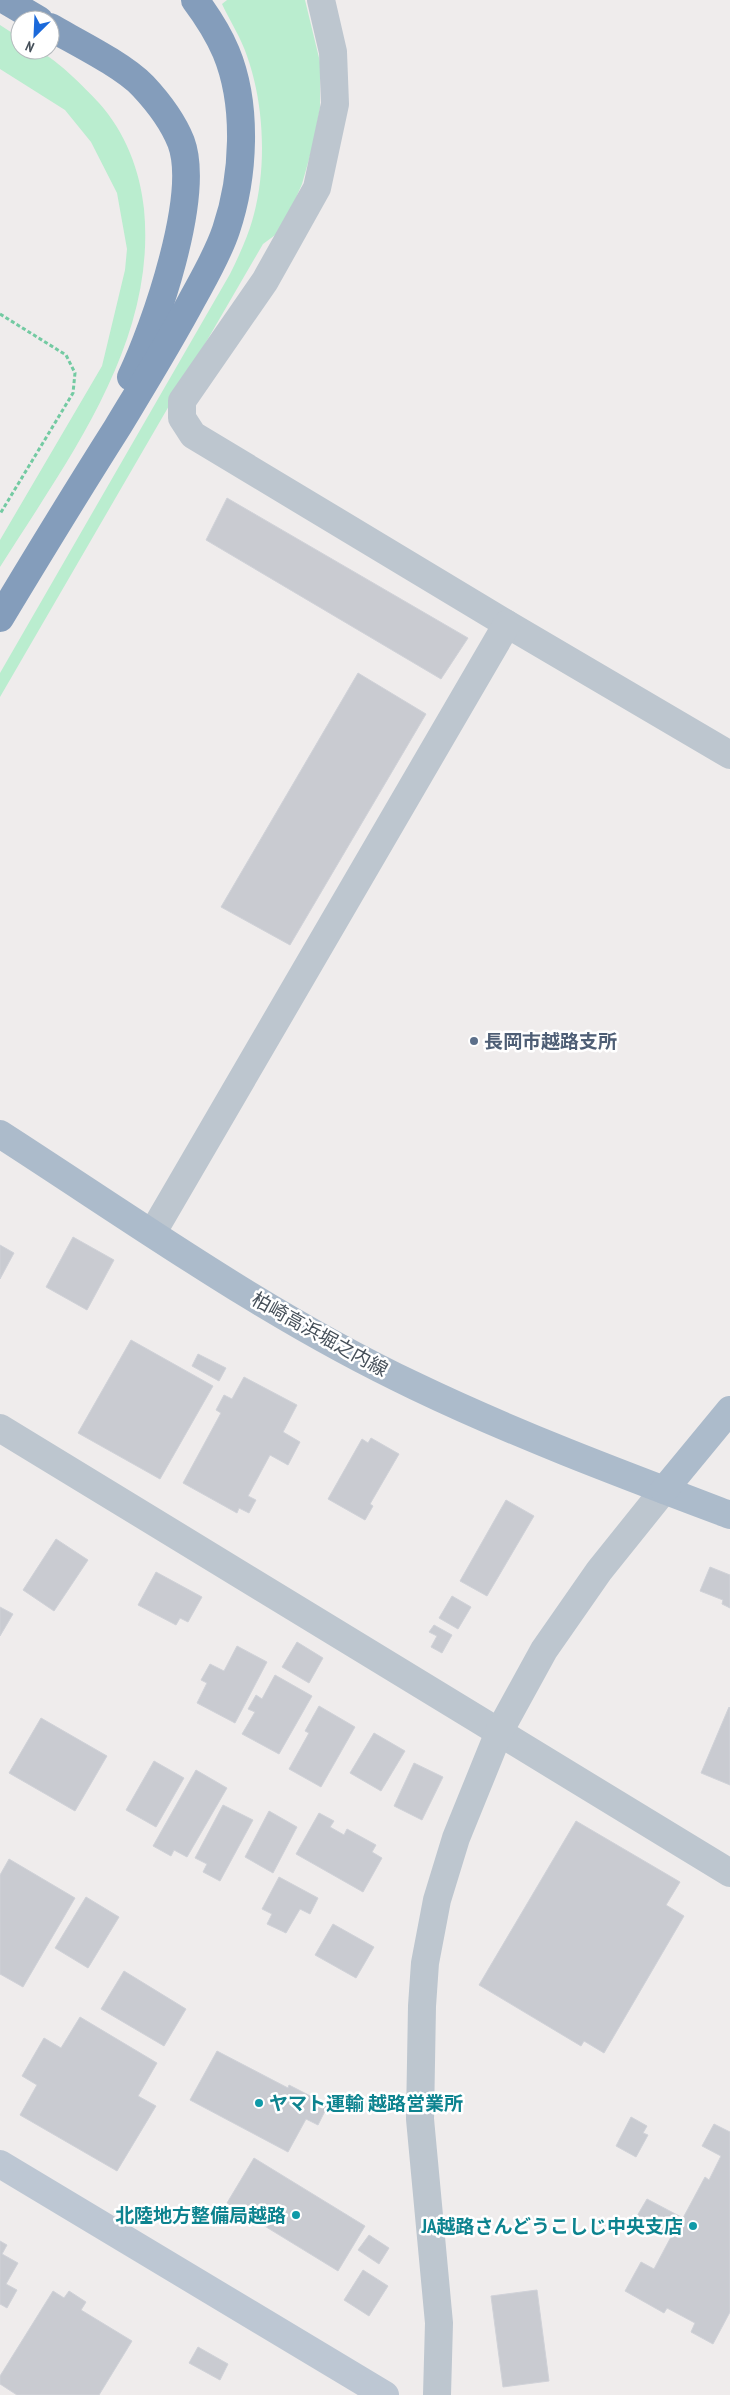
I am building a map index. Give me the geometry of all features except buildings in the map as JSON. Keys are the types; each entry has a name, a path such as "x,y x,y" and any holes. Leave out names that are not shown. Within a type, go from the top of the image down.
{"highway":[{"path":"5,0 22,10"},
{"path":"0,618 167,348 210,266 226,230 236,192 239,160 240,127 237,91 226,53 208,18 195,0"},
{"path":"51,534 146,346 168,274 187,187 182,144 166,115 142,85 105,59 60,32"}],"main road":[{"name":"柏崎高浜堀之内線","path":"0,1134 260,1300 336,1345 414,1386 554,1448 730,1515"},
{"path":"664,1490 730,1410"}],"street":[{"path":"321,0 333,52 334,104 317,188 265,281 182,401 182,418 193,435 507,624 730,755"},
{"path":"153,1232 507,624"},
{"path":"0,1428 730,1873"},
{"path":"438,2395 439,2323 420,2119 423,1989 437,1900 456,1838 498,1732 544,1650 599,1571 664,1490"},
{"path":"0,2164 385,2395"}],"path":[{"path":"0,314 66,355 75,374 73,393 0,514"}],"green space":[{"path":"227,0 305,0 320,62 320,108 313,145 302,184 282,230 263,244 0,697 0,673 230,274 254,215 259,193 261,169 261,122 258,99 247,56 222,4"},
{"path":"0,25 10,32 10,60 52,60 86,90 108,114 124,139 139,180 144,209 144,258 137,306 122,353 102,398 79,442 0,567 0,540 102,366 125,270 127,249 117,193 91,142 65,110 0,69"}],"place":[{"name":"長岡市越路支所","path":"474,1041"},
{"name":"ヤマト運輸 越路営業所","path":"259,2103"},
{"name":"北陸地方整備局越路","path":"296,2215"},
{"name":"JA越路さんどうこしじ中央支店","path":"693,2226"}]}
